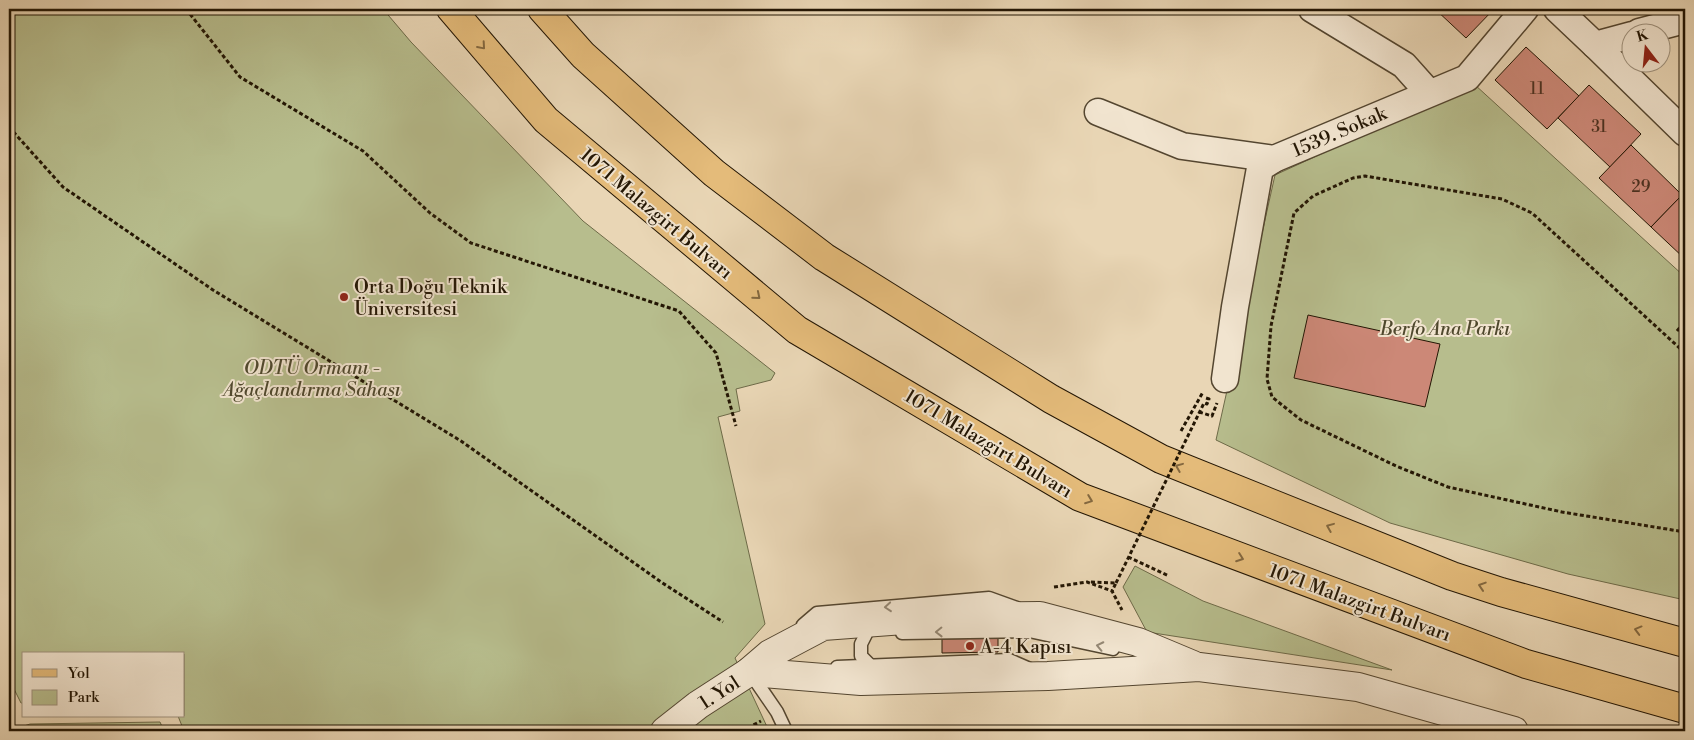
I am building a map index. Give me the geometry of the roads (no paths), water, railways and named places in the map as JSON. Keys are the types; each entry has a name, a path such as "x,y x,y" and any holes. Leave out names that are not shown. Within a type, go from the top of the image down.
{"main road":[{"name":"1071 Malazgirt Bulvarı","path":"451,9 546,120 797,330 1080,497 1526,664 1685,709"},
{"path":"542,9 583,55 714,173 824,257 1080,415 1161,459 1452,576 1501,592 1681,641"},
{"name":"1071 Malazgirt Bulvarı","path":"1635,695 1685,723"}],"street":[{"path":"1312,9 1404,64 1429,93"},
{"name":"1539. Sokak","path":"1225,379 1260,168 1274,159 1467,78 1525,9"},
{"path":"1557,9 1685,133"},
{"path":"1672,23 1685,20"},
{"path":"1595,44 1622,37"},
{"path":"1098,112 1182,146 1274,159"},
{"name":"1. Yol","path":"665,731 698,705 749,672 770,654 822,626 944,616 1034,623 1138,642 1198,667"},
{"path":"749,672 861,681 1048,676 1198,667 1358,687 1514,731"}],"lane":[{"path":"770,654 825,640 866,634 1034,623 1198,667"},
{"path":"866,634 860,644 861,656 870,666"},
{"path":"749,672 1009,660 1048,676"},
{"path":"749,672 777,712 786,731"}],"place":[{"name":"Orta Doğu Teknik Üniversitesi","path":"344,297"},
{"name":"A-4 Kapısı","path":"970,646"}],"park label":[{"name":"Berfo Ana Parkı","path":"1445,328"},
{"name":"ODTÜ Ormanı - Ağaçlandırma Sahası","path":"312,378"}]}
